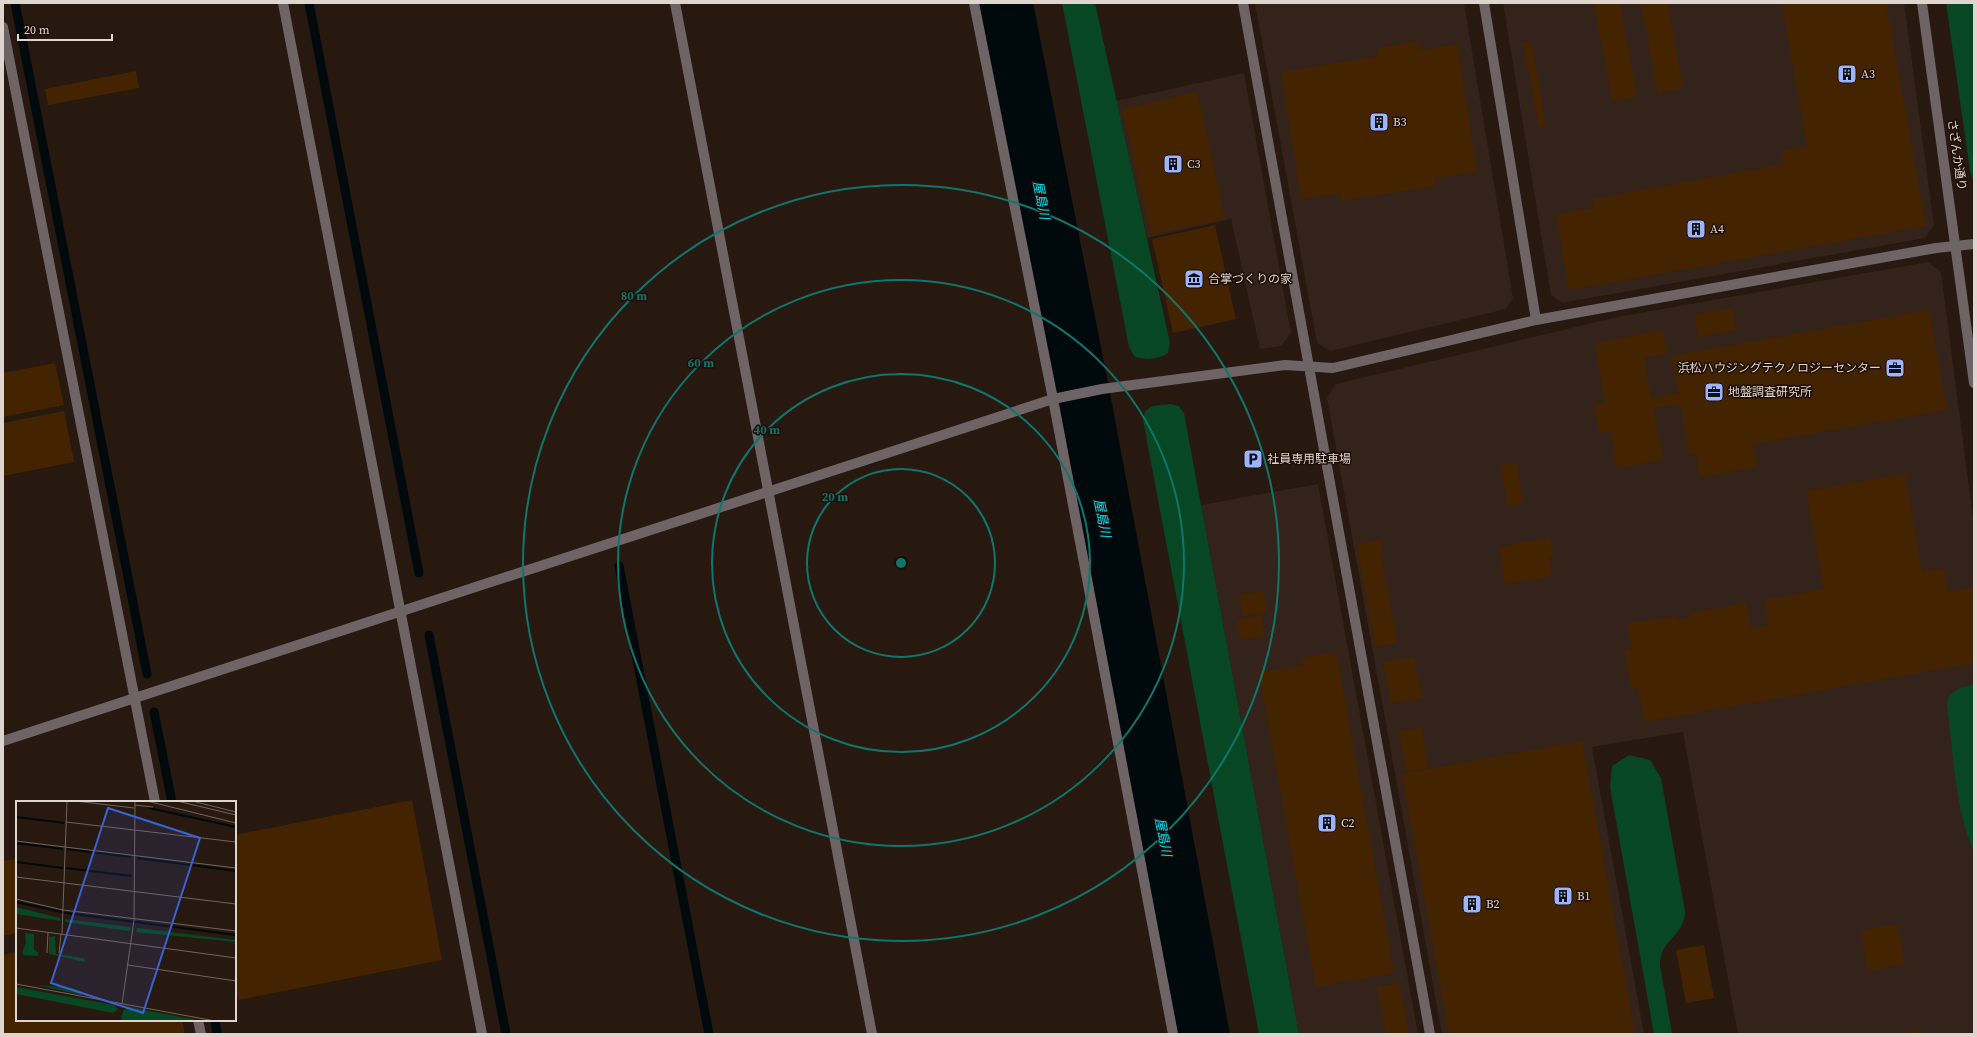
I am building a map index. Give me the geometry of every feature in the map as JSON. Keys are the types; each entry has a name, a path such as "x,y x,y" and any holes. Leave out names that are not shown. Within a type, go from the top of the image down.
{"street":[{"path":"283,3 482,1034"},
{"path":"675,3 872,1034"},
{"path":"974,3 1056,398 1173,1034"},
{"path":"1243,3 1430,1034"},
{"path":"1484,3 1536,320"},
{"name":"さざんか通り","path":"1922,3 1974,383"},
{"path":"3,27 155,801"},
{"path":"3,741 1056,398 1102,389 1285,365 1333,368 1536,320 1974,244"},
{"path":"198,1021 201,1034"}],"shaded area":[{"path":"1255,3 1464,3 1513,298 1506,309 1330,351 1317,343"},
{"path":"1503,3 1904,3 1934,225 1925,238 1562,303 1551,295"},
{"path":"1244,73 1291,333 1281,346 1260,349 1231,219 1147,238 1116,101"},
{"path":"1928,262 1941,272 1974,526 1974,1034 1738,1034 1683,732 1592,747 1644,1034 1442,1034 1327,398 1336,384 1617,317"},
{"path":"1318,484 1418,1034 1299,1034 1201,505"}],"green space":[{"path":"1062,3 1095,3 1170,343 1168,353 1156,358 1144,359 1135,357 1129,347"},
{"path":"1946,3 1974,3 1974,182 1970,171"},
{"path":"1171,404 1179,406 1184,413 1299,1034 1259,1034 1143,420 1145,411 1153,406"},
{"path":"1974,685 1974,852 1962,817 1947,706 1948,697 1954,692 1960,688"},
{"path":"1629,755 1650,760 1661,778 1685,911 1684,920 1681,927 1664,949 1661,956 1660,965 1672,1034 1654,1034 1610,787 1612,766"}],"building":[{"path":"1594,3 1620,3 1637,96 1612,101"},
{"path":"1641,3 1667,3 1683,88 1658,93"},
{"path":"1782,3 1886,3 1926,226 1569,290 1556,214 1594,208 1592,199 1784,164 1781,151 1807,146"},
{"name":"B3","path":"1418,41 1420,50 1457,44 1477,172 1435,178 1436,186 1341,201 1340,193 1301,199 1281,72 1379,56 1378,48"},
{"path":"1531,41 1546,126 1539,127 1523,42"},
{"path":"136,71 139,88 48,105 45,89"},
{"name":"C3","path":"1197,92 1225,219 1151,235 1122,109"},
{"name":"合掌づくりの家","path":"1215,225 1236,319 1173,333 1152,239"},
{"path":"1732,308 1736,330 1698,337 1694,315"},
{"path":"1929,310 1947,410 1753,444 1757,467 1700,477 1696,454 1689,455 1680,404 1653,408 1663,460 1617,468 1610,431 1599,433 1594,404 1605,403 1595,343 1663,330 1667,354 1644,358 1651,398 1678,393 1671,356"},
{"path":"55,363 64,405 3,417 3,373"},
{"path":"64,411 74,462 3,476 3,423"},
{"path":"1516,462 1523,503 1508,506 1501,465"},
{"path":"1905,474 1922,572 1944,568 1948,593 1974,588 1974,663 1645,722 1638,688 1631,689 1624,650 1632,649 1627,624 1676,616 1676,620 1691,617 1691,613 1746,603 1751,628 1768,625 1764,600 1824,589 1806,491"},
{"path":"1550,538 1553,557 1549,558 1552,576 1505,584 1499,547"},
{"path":"1381,540 1383,552 1380,553 1397,643 1375,647 1357,544"},
{"path":"1263,591 1267,612 1243,616 1239,595"},
{"path":"1261,615 1265,636 1241,640 1237,620"},
{"name":"C2","path":"1336,652 1394,973 1316,987 1259,673 1302,665 1301,658"},
{"path":"1414,657 1422,698 1391,703 1383,662"},
{"path":"1421,727 1428,768 1406,772 1399,731"},
{"path":"1582,741 1635,1034 1449,1034 1402,774"},
{"path":"412,800 442,960 238,1000 236,989 236,835"},
{"path":"16,859 16,933 3,936 3,861"},
{"path":"1897,924 1905,964 1868,971 1861,931"},
{"path":"1704,945 1714,998 1686,1003 1676,950"},
{"path":"16,952 16,1021 182,1021 185,1034 3,1034 3,955"},
{"path":"1399,983 1409,1034 1386,1034 1377,987"},
{"path":"1921,1030 1922,1034 1904,1034 1904,1033"}],"waterway":[{"path":"15,3 147,674"},
{"path":"309,3 419,573"},
{"name":"屋島川","path":"1004,3 1081,393 1201,1034"},
{"path":"619,566 709,1034"},
{"path":"429,635 506,1034"},
{"path":"154,712 172,801"},
{"path":"215,1021 217,1034"}],"place":[{"name":"A3","path":"1847,74"},
{"name":"B3","path":"1379,122"},
{"name":"C3","path":"1173,164"},
{"name":"A4","path":"1696,229"},
{"name":"合掌づくりの家","path":"1194,279"},
{"name":"浜松ハウジングテクノロジーセンター","path":"1895,368"},
{"name":"地盤調査研究所","path":"1714,392"},
{"name":"社員専用駐車場","path":"1253,459"},
{"name":"C2","path":"1327,823"},
{"name":"B1","path":"1563,896"},
{"name":"B2","path":"1472,904"}]}
